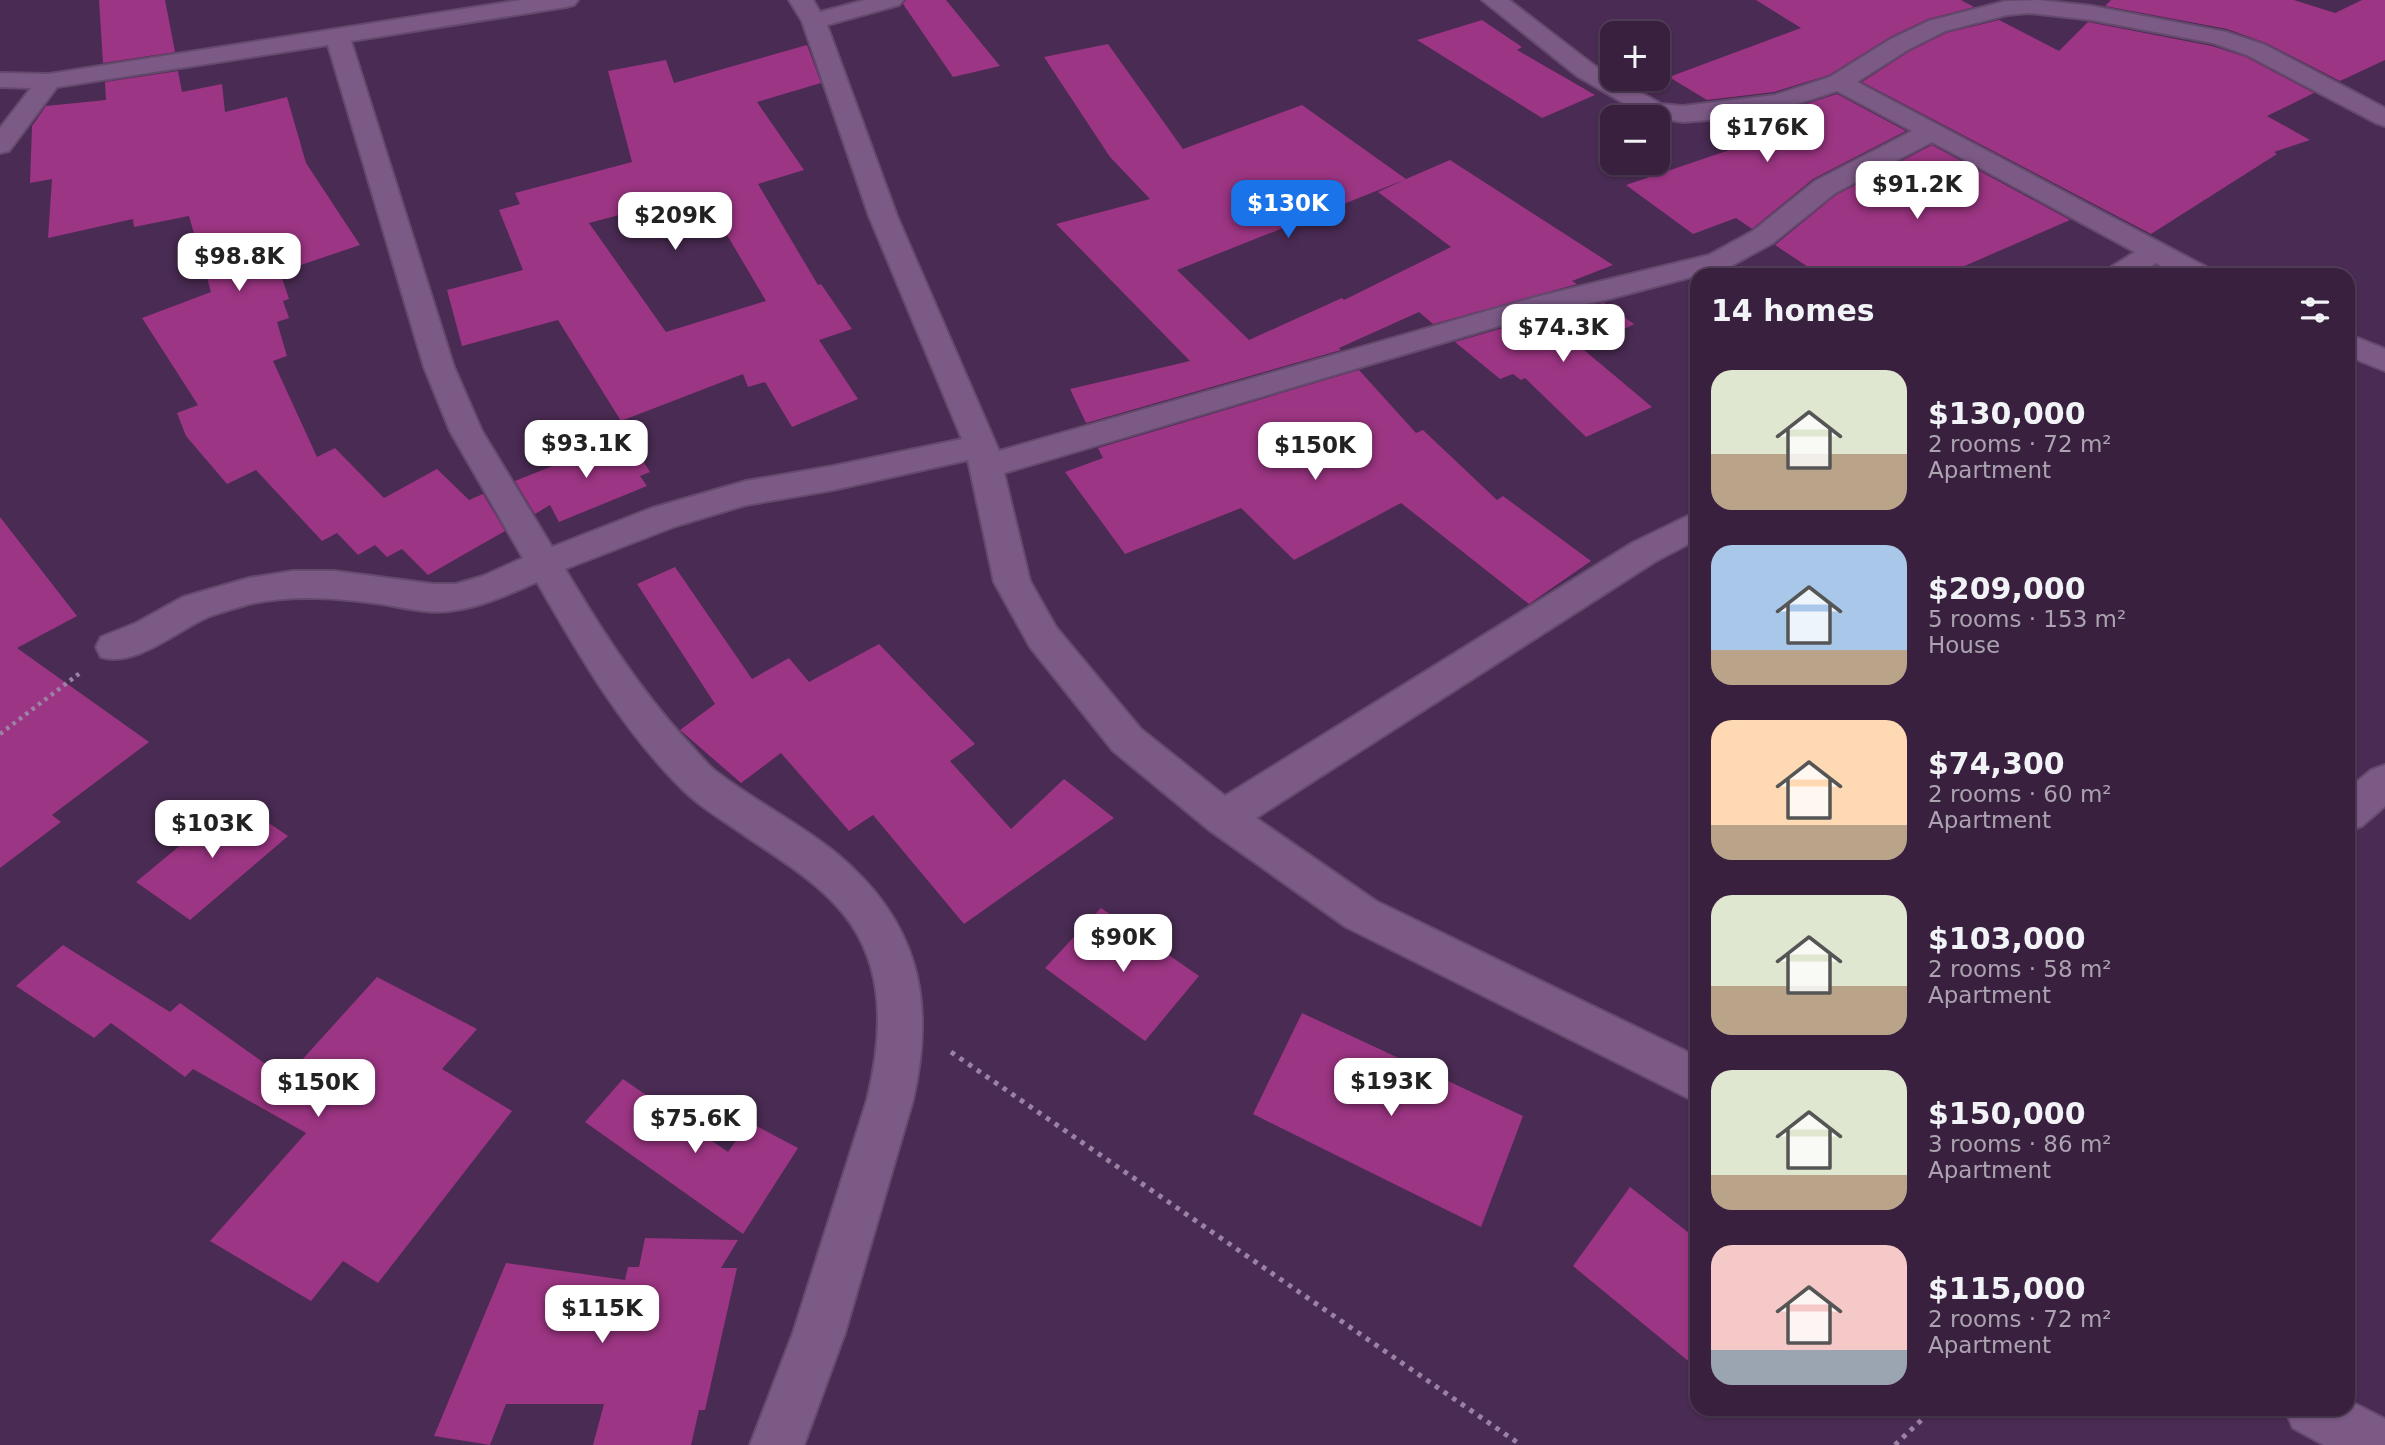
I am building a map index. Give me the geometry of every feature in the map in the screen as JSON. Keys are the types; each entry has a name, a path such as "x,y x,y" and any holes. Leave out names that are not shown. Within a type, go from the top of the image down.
{"street":[{"path":"0,80 49,82 566,0"},
{"path":"891,0 807,10 883,216 984,456 1012,582 1043,637 1127,740 1223,818 1361,914 1690,1078"},
{"path":"1494,0 1586,71 1655,111 1707,112 1779,102 1839,82 1900,44 1954,19 2006,8 2052,7 2218,37 2256,50 2385,118"},
{"path":"337,36 439,367 466,431 593,647 639,714 690,771 820,865 861,903 888,950 898,984 901,1019 899,1062 890,1100 819,1333 777,1445"},
{"path":"0,145 49,82"},
{"path":"1839,82 1929,133 2185,268"},
{"path":"1692,268 1719,261 1763,237 1825,187 1929,133"},
{"path":"2129,268 2154,253"},
{"path":"114,647 149,633 196,607 249,592 293,584 334,584 433,598 456,597 494,586 664,517 746,493 984,456 1546,303 1690,269"},
{"path":"2355,347 2385,361"},
{"path":"1223,818 1644,552 1690,527"},
{"path":"2355,808 2385,782"},
{"path":"2325,1416 2378,1445"}],"path":[{"path":"0,734 114,647"},
{"path":"901,1019 1005,1087 1521,1445"},
{"path":"1895,1445 1926,1416"}],"building":[{"path":"99,0 165,0 175,52 103,63"},
{"path":"906,0 946,0 1000,66 953,77 903,4"},
{"path":"1756,0 1961,0 1974,7 1928,19 1890,37 1829,75 1774,92 1707,100 1670,78 1801,28"},
{"path":"2111,0 2294,0 2335,13 2362,0 2385,0 2385,60 2340,81 2266,43 2227,29 2105,6"},
{"path":"1482,20 1522,47 1517,50 1595,95 1542,118 1417,40"},
{"path":"1999,20 2059,51 2088,22 2212,46 2246,57 2314,93 2267,116 2310,140 2274,152 2277,154 2151,234 1862,82 1910,51 1946,33"},
{"path":"1108,44 1183,149 1302,105 1406,179 1450,160 1613,265 1572,281 1577,284 1433,324 1419,312 1339,348 1341,350 1086,423 1070,389 1190,361 1056,224 1150,199 1110,157 1044,57","holes":["1404,180 1378,192 1451,247 1344,300 1342,298 1249,340 1177,270"]},
{"path":"807,45 821,83 757,102 804,170 758,184 818,285 821,284 852,329 819,340 858,399 792,427 765,382 748,387 743,374 621,421 558,320 462,346 447,290 523,270 499,210 520,204 515,193 632,162 608,71 666,60 674,83","holes":["683,198 688,206 707,201 766,301 666,332 589,223"]},
{"path":"178,71 182,92 222,84 225,112 287,97 306,163 360,245 280,272 289,299 283,301 289,318 277,322 287,356 273,361 317,457 335,448 384,498 437,469 469,500 483,494 505,531 428,575 402,549 387,557 375,545 358,555 337,533 322,541 256,470 227,484 186,436 177,413 198,405 142,318 211,292 189,216 134,227 133,219 48,238 52,179 30,183 32,126 46,106 106,100 105,82"},
{"path":"1837,94 1906,131 1813,179 1752,229 1736,218 1693,234 1626,185 1656,175 1670,175 1670,170 1759,140 1754,137 1761,134 1736,119 1780,112"},
{"path":"1932,145 2070,220 1960,268 1810,268 1775,245 1836,195"},
{"path":"1604,303 1634,324 1584,350 1652,407 1586,437 1525,378 1521,380 1513,374 1500,379 1455,342 1551,314"},
{"path":"1359,370 1416,433 1423,430 1497,500 1503,496 1591,561 1529,604 1401,503 1294,560 1241,508 1125,554 1065,472 1103,458 1098,448"},
{"path":"627,436 650,472 640,476 647,486 559,522 550,505 535,514 515,481"},
{"path":"0,517 77,616 17,648 149,742 52,815 61,822 0,868"},
{"path":"675,567 752,679 789,658 809,682 879,644 975,744 950,761 1011,829 1064,779 1114,818 964,924 873,815 849,831 781,753 741,783 680,730 715,704 637,584"},
{"path":"235,800 288,836 190,920 136,882"},
{"path":"1101,908 1199,976 1145,1041 1045,968"},
{"path":"63,945 170,1012 180,1003 274,1070 279,1065 291,1072 377,977 477,1029 442,1069 512,1111 378,1283 343,1261 311,1301 210,1241 306,1133 193,1069 185,1077 111,1023 94,1038 16,986"},
{"path":"1302,1013 1523,1116 1481,1227 1253,1114"},
{"path":"623,1079 728,1152 749,1122 798,1148 743,1234 585,1122"},
{"path":"1630,1187 1690,1234 1690,1362 1573,1266"},
{"path":"645,1238 738,1240 721,1268 737,1268 705,1410 699,1410 691,1445 593,1445 604,1404 506,1404 490,1445 434,1436 506,1263 625,1280 628,1267 639,1267"}]}
